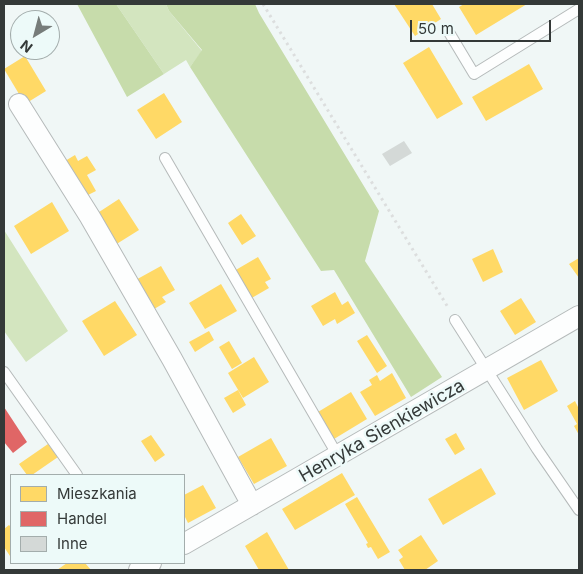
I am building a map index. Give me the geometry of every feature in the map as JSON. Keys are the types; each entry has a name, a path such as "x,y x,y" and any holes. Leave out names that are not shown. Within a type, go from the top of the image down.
{"street":[{"path":"19,104 95,226 172,359 252,505"},
{"name":"Henryka Sienkiewicza","path":"185,543 579,316"}],"lane":[{"path":"450,34 474,74 579,9"},
{"path":"164,158 338,456"},
{"path":"455,320 537,449 579,510"},
{"path":"4,372 76,474"}],"path":[{"path":"263,4 455,320"}],"green space":[{"path":"77,4 116,4 164,74 127,97"},
{"path":"116,4 166,4 169,11 202,51 190,67 186,60 164,74"},
{"path":"166,4 255,4 379,211 365,261 442,377 411,397 334,270 321,271 190,67 202,50 169,11"},
{"path":"4,230 68,331 26,362 4,331"}],"building: Mieszkania":[{"path":"394,4 432,4 441,19 415,36"},
{"path":"464,4 527,4 476,35 459,7"},
{"path":"429,47 463,104 437,119 403,63"},
{"path":"19,60 27,60 46,91 25,104 4,69"},
{"path":"529,64 543,89 486,121 472,97"},
{"path":"164,93 182,122 156,139 137,110"},
{"path":"75,155 78,161 87,156 96,170 87,175 96,191 86,196 65,161"},
{"path":"119,199 139,230 115,245 96,214"},
{"path":"52,202 69,231 31,254 14,226"},
{"path":"241,214 256,236 242,245 228,223"},
{"path":"493,249 503,272 483,282 472,259"},
{"path":"258,257 271,279 265,282 269,288 250,299 234,271"},
{"path":"579,258 579,278 569,264"},
{"path":"161,266 175,290 162,297 166,302 149,312 132,282"},
{"path":"221,284 237,311 205,329 189,303"},
{"path":"335,292 342,305 348,301 355,313 337,324 335,319 323,326 311,306"},
{"path":"521,298 536,322 515,335 500,311"},
{"path":"115,301 137,335 104,356 82,321"},
{"path":"209,331 214,340 195,352 189,342"},
{"path":"367,335 387,366 377,373 357,341"},
{"path":"229,341 242,363 232,369 219,347"},
{"path":"254,357 269,382 243,398 228,373"},
{"path":"541,360 558,391 524,410 507,378"},
{"path":"392,373 406,398 375,416 360,392 372,385 369,380 377,375 380,381"},
{"path":"238,390 246,405 233,413 224,398"},
{"path":"351,392 367,419 334,439 318,412"},
{"path":"575,401 579,409 579,435 574,426 577,424 567,406"},
{"path":"456,433 465,449 455,455 445,439"},
{"path":"151,435 165,455 155,462 141,441"},
{"path":"271,438 287,466 254,484 238,457"},
{"path":"48,444 58,457 33,474 26,474 19,464"},
{"path":"481,468 496,494 443,525 428,499"},
{"path":"342,473 355,495 295,530 282,509"},
{"path":"203,485 216,508 188,523 185,517 185,494"},
{"path":"357,497 390,552 378,559 371,547 368,548 366,544 368,543 345,504"},
{"path":"10,526 10,556 4,547 4,529"},
{"path":"267,532 289,570 259,570 245,546"},
{"path":"421,535 438,561 425,570 405,570 399,560 403,557 398,550"},
{"path":"66,564 86,564 91,570 57,570"}],"building: Handel":[{"path":"4,407 27,442 13,453 4,442"}],"building: Inne":[{"path":"404,141 412,153 390,166 382,154"}]}
